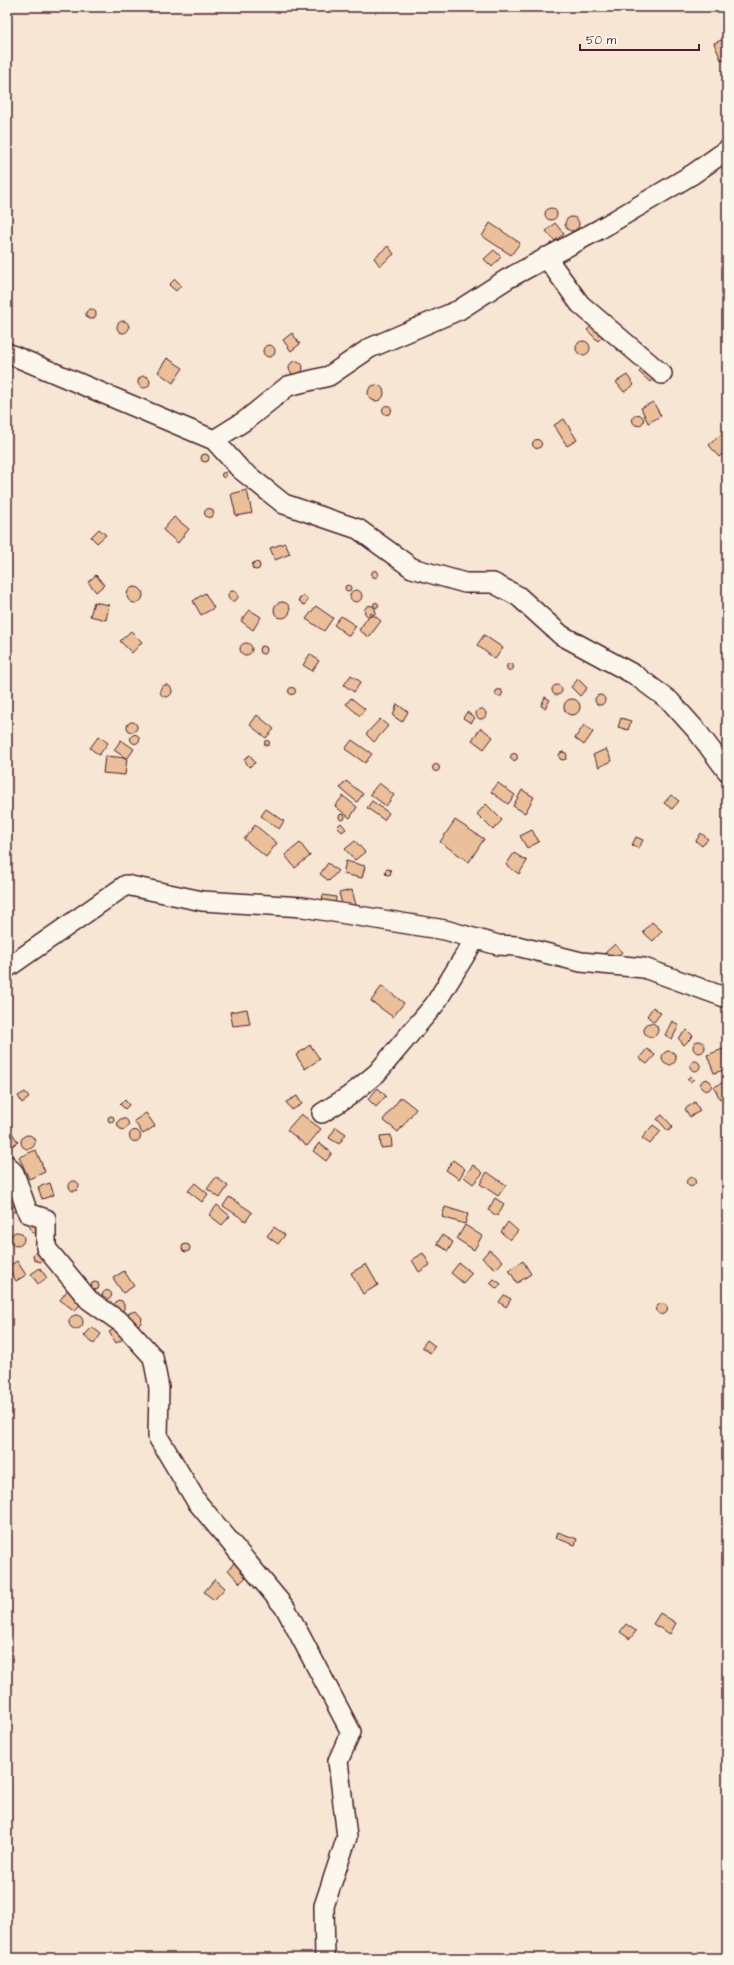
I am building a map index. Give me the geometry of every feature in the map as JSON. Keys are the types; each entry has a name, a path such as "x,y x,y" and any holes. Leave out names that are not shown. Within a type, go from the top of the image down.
{"street":[{"path":"214,440 246,420 288,386 329,376 370,348 459,310 507,279 600,229 693,174 727,150"},
{"path":"546,257 580,304 662,374"},
{"path":"7,353 214,440 240,469 284,504 358,529 412,568 465,583 493,583 518,596 561,635 634,675 670,701 697,731 727,771"},
{"path":"7,968 126,884 202,901 303,907 445,930 498,945 517,946 581,962 644,968 727,998"},
{"path":"322,1113 349,1096 377,1074 435,1004 475,939"},
{"path":"7,1165 14,1173 28,1213 46,1219 46,1248 89,1300 123,1324 153,1357 159,1388 158,1438 197,1502 286,1609 351,1732 338,1761 347,1837 324,1906 325,1958"}],"building":[{"path":"727,38 727,58 721,60 714,43"},
{"path":"549,208 553,208 557,214 553,220 549,220 545,216 545,212"},
{"path":"572,217 577,219 579,224 577,229 572,231 567,229 565,224 567,219"},
{"path":"490,223 520,243 511,255 482,236"},
{"path":"555,223 564,234 555,241 546,231"},
{"path":"388,246 394,254 380,266 374,258"},
{"path":"494,250 501,257 492,267 484,259"},
{"path":"175,279 181,285 176,291 169,285"},
{"path":"89,309 93,309 95,310 95,318 89,319 86,316 86,312"},
{"path":"598,320 608,331 598,341 587,330"},
{"path":"125,321 128,322 128,332 121,333 118,332 117,325 118,322"},
{"path":"292,333 300,344 291,351 283,340"},
{"path":"583,341 588,343 590,348 588,353 583,355 578,353 576,348 578,343"},
{"path":"267,345 271,345 275,351 271,357 267,357 263,353 263,349"},
{"path":"167,358 183,368 173,383 158,372"},
{"path":"293,361 299,361 303,365 303,371 299,375 293,375 289,371 289,365"},
{"path":"647,364 658,373 650,382 639,372"},
{"path":"627,375 634,385 624,392 616,382"},
{"path":"144,376 148,378 150,382 148,386 144,388 140,386 138,382 140,378"},
{"path":"376,385 383,390 384,393 379,400 376,401 369,396 368,393 373,386"},
{"path":"653,402 661,416 648,423 641,408"},
{"path":"387,405 392,410 387,415 382,410"},
{"path":"638,414 642,416 644,420 642,424 638,426 634,424 632,420 634,416"},
{"path":"564,419 577,440 567,446 554,425"},
{"path":"721,434 727,442 727,450 719,457 709,445"},
{"path":"535,440 539,440 541,444 539,448 535,448 533,446 533,442"},
{"path":"203,454 207,454 209,458 207,462 203,462 201,460 201,456"},
{"path":"222,473 226,473 226,477 222,477"},
{"path":"247,490 252,513 236,516 231,494"},
{"path":"209,508 214,513 209,518 204,513"},
{"path":"174,517 189,529 178,543 163,530"},
{"path":"99,529 106,535 97,543 91,537"},
{"path":"285,543 290,554 275,560 270,548"},
{"path":"256,562 259,563 259,569 256,570 253,569 252,566 253,563"},
{"path":"375,570 378,571 378,577 375,578 372,577 371,574 372,571"},
{"path":"96,575 104,585 96,592 88,582"},
{"path":"348,585 351,588 348,591 345,588"},
{"path":"135,587 142,592 143,595 138,602 135,603 128,598 127,595 132,588"},
{"path":"354,590 358,590 362,596 358,602 354,602 350,598 350,594"},
{"path":"233,591 238,596 233,601 228,596"},
{"path":"205,593 214,608 201,615 193,601"},
{"path":"303,595 309,600 304,605 298,600"},
{"path":"94,602 109,605 106,620 90,616"},
{"path":"282,602 289,607 290,610 285,617 282,618 275,613 274,610 279,603"},
{"path":"374,603 378,603 378,607 374,607"},
{"path":"370,605 374,607 376,611 374,615 370,617 366,615 364,611 366,607"},
{"path":"316,606 333,618 324,631 306,619"},
{"path":"250,610 261,617 253,630 241,621"},
{"path":"371,613 381,621 369,637 359,630"},
{"path":"341,616 356,626 349,636 334,625"},
{"path":"131,631 142,642 132,653 120,641"},
{"path":"484,635 503,648 495,659 477,645"},
{"path":"246,643 250,645 252,649 250,653 246,655 242,653 240,649 242,645"},
{"path":"261,646 265,646 267,650 265,654 261,654 259,652 259,648"},
{"path":"310,654 319,661 312,671 303,665"},
{"path":"510,664 513,667 510,670 507,667"},
{"path":"351,675 361,682 354,692 344,685"},
{"path":"578,679 587,688 580,696 571,687"},
{"path":"164,685 168,685 172,691 168,697 164,697 160,693 160,689"},
{"path":"555,685 559,685 561,686 561,694 555,695 552,692 552,688"},
{"path":"292,687 295,688 295,694 292,695 289,694 288,691 289,688"},
{"path":"499,689 502,690 502,696 499,697 496,696 495,693 496,690"},
{"path":"598,695 602,695 604,696 604,704 598,705 595,702 595,698"},
{"path":"545,697 550,700 545,708 541,706"},
{"path":"351,698 365,709 360,716 346,704"},
{"path":"572,699 578,701 580,707 578,713 572,715 566,713 564,707 566,701"},
{"path":"397,704 408,712 402,722 393,716"},
{"path":"479,709 483,709 485,710 485,718 479,719 476,716 476,712"},
{"path":"467,712 475,718 471,723 463,718"},
{"path":"257,715 274,729 266,738 250,725"},
{"path":"621,718 631,721 628,730 618,727"},
{"path":"380,719 388,726 374,742 366,734"},
{"path":"130,722 134,722 136,723 136,731 130,732 127,729 127,725"},
{"path":"584,725 593,732 584,745 575,738"},
{"path":"481,728 493,737 484,749 472,740"},
{"path":"135,734 140,739 135,744 130,739"},
{"path":"99,736 108,743 99,755 90,748"},
{"path":"121,740 134,749 127,759 114,750"},
{"path":"352,740 372,754 365,763 345,749"},
{"path":"265,741 269,741 269,745 265,745"},
{"path":"606,749 612,761 599,767 593,755"},
{"path":"561,752 565,752 567,756 565,760 561,760 559,758 559,754"},
{"path":"514,754 517,757 514,760 511,757"},
{"path":"250,755 255,763 249,767 244,759"},
{"path":"105,756 127,758 125,775 103,773"},
{"path":"436,765 439,768 436,771 433,768"},
{"path":"346,781 363,794 357,802 340,788"},
{"path":"379,783 394,795 386,806 370,794"},
{"path":"498,783 515,795 508,804 491,792"},
{"path":"522,790 534,797 525,813 513,806"},
{"path":"727,792 727,800 723,797"},
{"path":"671,795 679,801 672,809 664,803"},
{"path":"343,796 357,807 350,818 335,806"},
{"path":"372,801 389,813 384,820 367,808"},
{"path":"486,804 502,820 493,830 477,814"},
{"path":"266,809 284,821 279,829 261,816"},
{"path":"342,814 345,817 342,820 339,817"},
{"path":"455,820 484,839 469,862 440,842"},
{"path":"341,823 346,829 342,832 337,827"},
{"path":"255,825 277,843 266,857 244,839"},
{"path":"532,830 539,842 527,848 520,836"},
{"path":"701,833 708,839 702,846 696,841"},
{"path":"636,837 643,840 639,848 632,845"},
{"path":"355,841 365,852 355,860 345,849"},
{"path":"300,843 310,856 295,868 285,855"},
{"path":"514,853 527,861 519,874 506,865"},
{"path":"346,861 365,866 362,878 343,874"},
{"path":"328,863 338,871 329,881 320,874"},
{"path":"388,869 391,872 388,875 385,872"},
{"path":"352,890 356,905 343,908 339,893"},
{"path":"323,895 336,897 335,908 321,906"},
{"path":"7,920 11,928 7,936"},
{"path":"652,922 662,931 653,941 643,932"},
{"path":"615,944 622,952 612,961 605,953"},
{"path":"382,986 404,1003 393,1017 371,1001"},
{"path":"653,1007 661,1013 654,1022 647,1016"},
{"path":"247,1009 250,1024 233,1026 230,1012"},
{"path":"672,1021 679,1025 672,1039 665,1035"},
{"path":"651,1023 656,1025 658,1030 656,1035 651,1037 646,1035 644,1030 646,1025"},
{"path":"687,1030 693,1036 684,1045 678,1038"},
{"path":"697,1041 701,1041 705,1047 701,1053 697,1053 693,1049 693,1045"},
{"path":"310,1045 320,1059 305,1069 296,1055"},
{"path":"647,1049 655,1055 647,1064 639,1058"},
{"path":"723,1049 727,1058 727,1069 714,1073 707,1055"},
{"path":"666,1051 672,1051 676,1055 676,1061 672,1065 666,1065 662,1061 662,1055"},
{"path":"693,1061 697,1061 699,1062 699,1070 693,1071 690,1068 690,1064"},
{"path":"691,1076 694,1079 690,1082 687,1079"},
{"path":"704,1080 708,1080 710,1081 710,1089 704,1090 701,1087 701,1083"},
{"path":"726,1081 727,1095 720,1099 714,1087"},
{"path":"378,1088 386,1096 376,1107 368,1099"},
{"path":"25,1092 29,1098 22,1103 18,1096"},
{"path":"297,1096 302,1104 292,1110 286,1102"},
{"path":"401,1097 416,1109 398,1132 383,1120"},
{"path":"125,1100 129,1105 125,1109 120,1104"},
{"path":"695,1102 700,1111 690,1117 685,1109"},
{"path":"146,1113 155,1126 143,1134 134,1121"},
{"path":"301,1114 321,1129 307,1146 287,1130"},
{"path":"662,1115 673,1127 668,1131 657,1119"},
{"path":"111,1116 114,1119 111,1122 108,1119"},
{"path":"121,1119 125,1119 127,1120 127,1128 121,1129 118,1126 118,1122"},
{"path":"653,1125 661,1131 650,1144 642,1138"},
{"path":"336,1127 346,1134 339,1144 329,1138"},
{"path":"10,1130 18,1142 7,1149 7,1132"},
{"path":"135,1130 139,1132 141,1136 139,1140 135,1142 131,1140 129,1136 131,1132"},
{"path":"28,1135 33,1137 35,1142 33,1147 28,1149 23,1147 21,1142 23,1137"},
{"path":"391,1135 392,1147 381,1148 380,1136"},
{"path":"319,1143 332,1153 326,1161 313,1151"},
{"path":"36,1150 45,1172 29,1179 19,1157"},
{"path":"453,1160 465,1169 459,1179 446,1170"},
{"path":"473,1165 483,1173 473,1184 464,1177"},
{"path":"487,1172 506,1185 498,1196 480,1184"},
{"path":"216,1177 228,1186 220,1198 207,1189"},
{"path":"689,1178 693,1178 695,1182 693,1186 689,1186 687,1184 687,1180"},
{"path":"72,1181 76,1181 79,1186 76,1191 72,1191 69,1188 69,1184"},
{"path":"50,1183 54,1195 42,1199 38,1187"},
{"path":"195,1183 208,1194 202,1202 188,1191"},
{"path":"229,1197 252,1212 246,1221 223,1206"},
{"path":"495,1198 504,1204 497,1216 488,1210"},
{"path":"15,1201 18,1213 14,1212 12,1209"},
{"path":"217,1205 230,1216 222,1225 209,1215"},
{"path":"445,1207 468,1214 465,1224 442,1217"},
{"path":"31,1221 42,1230 36,1234 32,1232 29,1225"},
{"path":"508,1222 518,1231 510,1240 501,1232"},
{"path":"465,1225 482,1236 474,1250 457,1239"},
{"path":"274,1227 285,1235 278,1244 267,1236"},
{"path":"17,1232 22,1234 24,1239 22,1244 17,1246 12,1244 10,1239 12,1234"},
{"path":"442,1235 453,1242 448,1251 437,1244"},
{"path":"186,1244 189,1245 189,1251 186,1252 183,1251 182,1248 183,1245"},
{"path":"38,1249 45,1259 40,1262 34,1260 33,1255"},
{"path":"489,1250 503,1261 496,1269 482,1258"},
{"path":"423,1253 430,1265 419,1272 412,1260"},
{"path":"17,1261 26,1275 16,1281 7,1267"},
{"path":"523,1261 531,1274 517,1283 509,1270"},
{"path":"459,1263 472,1273 463,1283 451,1273"},
{"path":"366,1264 378,1285 363,1294 351,1273"},
{"path":"40,1268 47,1278 38,1284 31,1274"},
{"path":"124,1271 134,1286 123,1293 113,1278"},
{"path":"494,1279 501,1284 497,1289 490,1283"},
{"path":"93,1282 97,1282 99,1286 97,1290 93,1290 91,1288 91,1284"},
{"path":"69,1288 84,1299 75,1311 60,1300"},
{"path":"105,1291 109,1291 111,1295 109,1299 105,1299 103,1297 103,1293"},
{"path":"504,1295 511,1299 506,1307 499,1302"},
{"path":"118,1300 122,1301 124,1305 122,1312 112,1306"},
{"path":"660,1304 664,1304 666,1305 666,1313 660,1314 657,1311 657,1307"},
{"path":"136,1311 142,1318 141,1323 137,1326 127,1317 129,1313"},
{"path":"76,1315 81,1317 83,1322 81,1327 76,1329 71,1327 69,1322 71,1317"},
{"path":"120,1326 127,1337 116,1343 109,1332"},
{"path":"92,1327 101,1334 94,1344 84,1336"},
{"path":"427,1340 435,1346 430,1353 422,1347"},
{"path":"727,1481 727,1489 724,1487"},
{"path":"558,1532 577,1539 575,1545 556,1538"},
{"path":"234,1563 247,1576 240,1583 228,1570"},
{"path":"215,1579 225,1588 214,1600 204,1592"},
{"path":"660,1613 676,1623 670,1634 653,1624"},
{"path":"626,1624 636,1631 630,1639 620,1632"}]}
